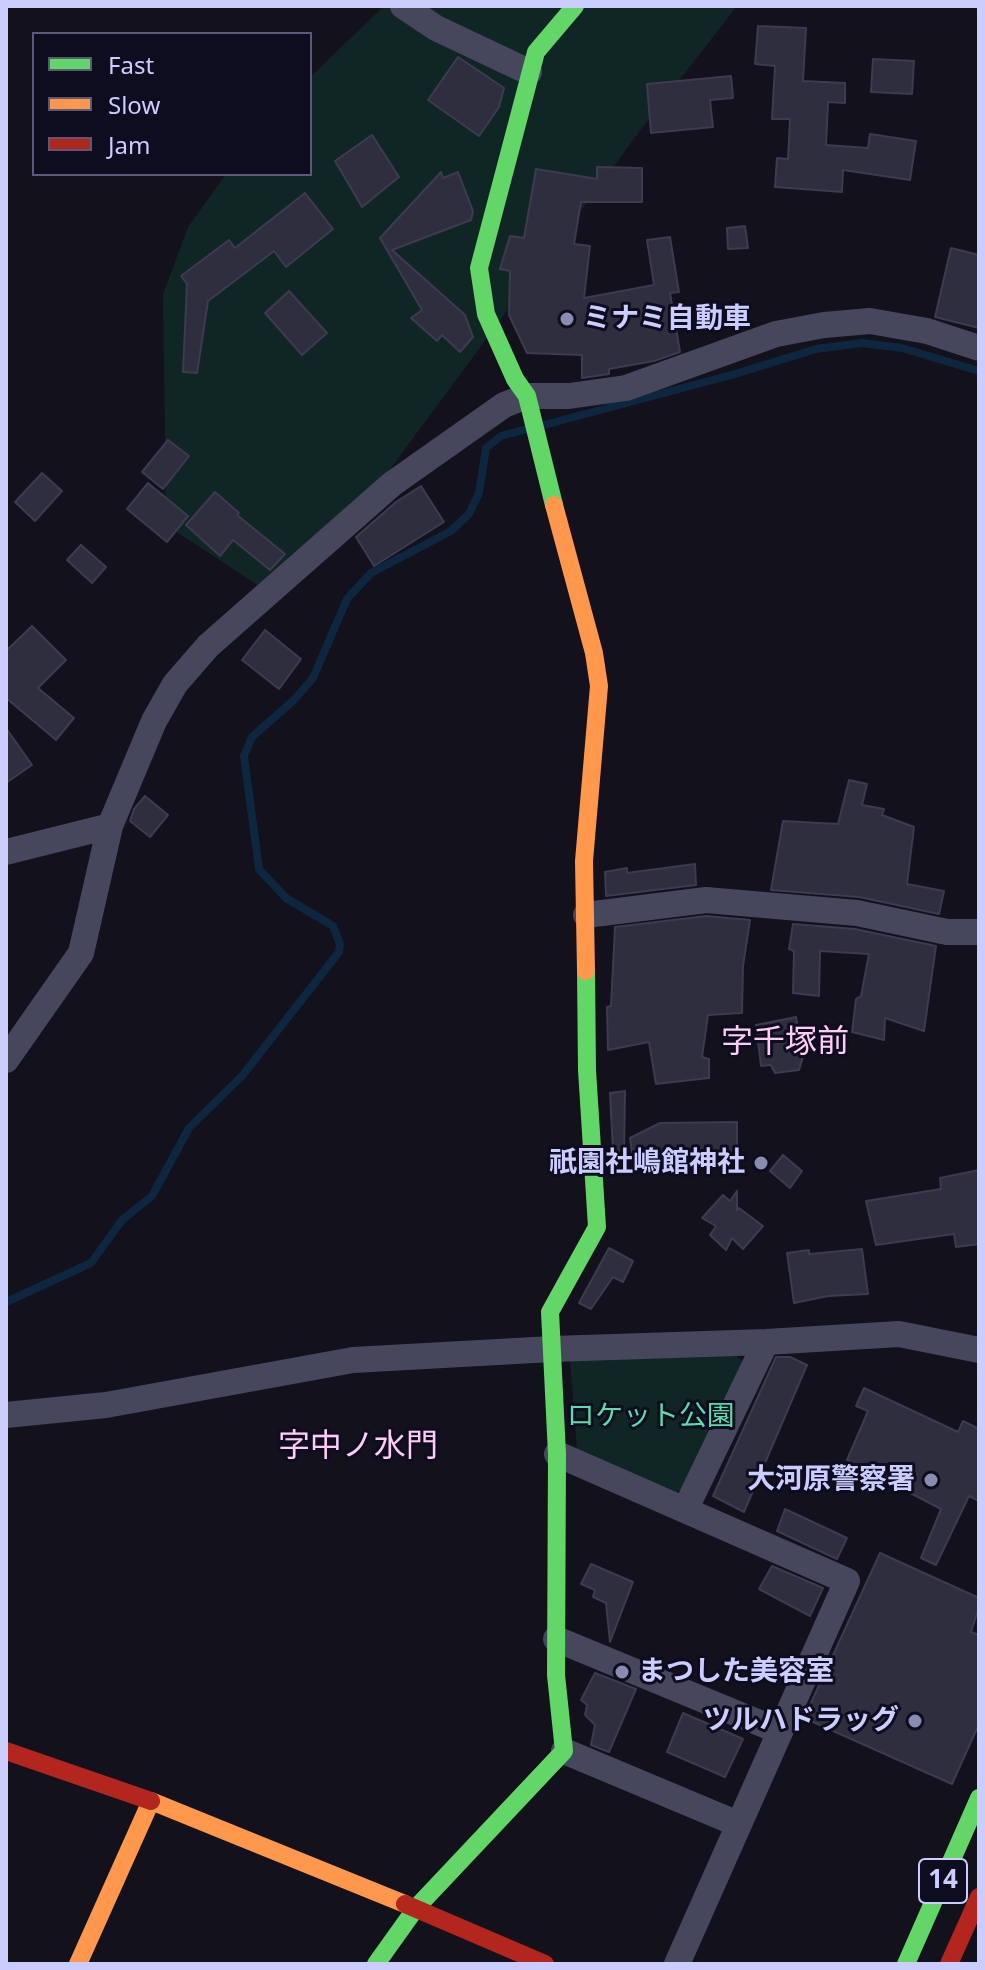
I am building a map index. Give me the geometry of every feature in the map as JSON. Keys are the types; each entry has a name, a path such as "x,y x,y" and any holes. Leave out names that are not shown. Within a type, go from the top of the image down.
{"street":[{"path":"403,6 436,28 529,72"},
{"path":"376,1964 416,1908 564,1751 556,1675 557,1454 550,1312 597,1227 587,1070 584,861 599,686 594,653 529,406 486,314 479,268 536,52 575,6"},
{"path":"6,1060 81,953 110,826 154,721 175,684 208,646 392,484 504,405 529,406 569,396 626,388 776,334 870,321 927,331 979,348"},
{"path":"6,852 110,826"},
{"path":"586,915 706,900 857,913 947,932 979,932"},
{"path":"6,1415 106,1405 353,1360 899,1334 979,1350"},
{"path":"685,1510 766,1342"},
{"path":"557,1454 847,1581 677,1964"},
{"path":"556,1639 779,1731"},
{"path":"6,1751 151,1801 416,1908 545,1964"},
{"path":"564,1751 738,1824"},
{"name":"14","path":"906,1964 979,1798"},
{"path":"78,1964 151,1801"},
{"name":"14","path":"949,1964 979,1897"}],"green space":[{"path":"384,6 737,6 642,128 380,483 268,592 166,525 163,294 188,227 225,176 312,176 312,75"},
{"name":"ロケット公園","path":"731,1352 743,1361 691,1484 677,1492 577,1451 570,1360"}],"building":[{"path":"758,26 806,28 803,81 845,83 845,103 828,102 826,145 868,148 870,134 916,141 910,180 843,170 842,192 775,187 777,158 788,159 790,119 772,119 775,66 755,64"},
{"path":"458,57 504,88 499,107 479,136 428,100"},
{"path":"873,59 914,61 912,94 871,92"},
{"path":"731,76 733,98 710,100 713,127 651,133 647,84"},
{"path":"372,135 399,177 362,207 335,161"},
{"path":"597,167 642,168 642,202 581,202 574,244 590,246 584,298 654,285 647,240 670,237 679,292 670,293 680,352 654,361 609,369 609,374 582,378 582,355 527,353 509,315 510,271 500,269 510,236 524,238 536,169 597,179"},
{"path":"441,172 443,178 458,172 473,211 471,220 392,250 465,315 473,337 460,352 442,335 437,341 411,318 422,310 380,238"},
{"path":"305,193 333,229 286,267 274,251 208,301 197,373 183,372 187,284 181,276 229,240 235,248"},
{"path":"745,226 748,248 728,249 727,228"},
{"path":"951,248 979,255 979,328 935,317"},
{"path":"289,291 327,333 302,355 265,313"},
{"path":"168,440 189,456 163,489 142,472"},
{"path":"42,473 62,491 35,521 15,502"},
{"path":"148,483 188,516 167,542 127,509"},
{"path":"421,486 444,522 374,566 356,537 396,502"},
{"path":"215,492 239,513 237,515 285,554 270,570 233,540 220,556 186,525"},
{"path":"81,545 106,567 92,583 67,560"},
{"path":"32,626 66,660 38,688 74,718 56,740 6,698 6,651"},
{"path":"265,630 301,659 279,689 242,660"},
{"path":"6,728 32,765 6,783"},
{"path":"849,780 867,784 862,805 884,809 882,815 914,827 907,884 944,891 939,914 859,897 771,890 783,821 838,824"},
{"path":"145,796 168,815 150,837 130,821 134,809"},
{"path":"695,864 696,885 606,896 605,872 627,868 627,873"},
{"path":"706,916 750,920 743,966 742,1013 708,1015 702,1057 709,1059 709,1078 656,1084 649,1042 608,1050 607,1007 611,1006 615,927"},
{"path":"793,924 855,929 936,946 924,1031 885,1018 884,1040 852,1032 856,999 861,996 869,954 820,951 819,996 793,993 794,951 789,949"},
{"path":"796,1017 803,1057 799,1070 775,1073 771,1065 761,1066 756,1025"},
{"path":"625,1091 624,1151 613,1151 610,1093"},
{"path":"737,1122 737,1160 720,1163 717,1154 683,1157 681,1166 634,1167 630,1138 660,1123"},
{"path":"783,1155 802,1171 790,1188 770,1171"},
{"path":"979,1170 979,1244 956,1247 954,1234 876,1245 866,1201 941,1189 940,1178"},
{"path":"737,1191 737,1211 739,1208 763,1226 743,1249 732,1238 726,1250 710,1235 716,1226 702,1218 723,1195 730,1201"},
{"path":"609,1248 633,1261 623,1282 613,1277 591,1309 579,1303"},
{"path":"862,1249 868,1294 828,1296 794,1303 787,1253"},
{"path":"776,1357 790,1357 807,1365 744,1512 713,1496"},
{"path":"864,1388 958,1432 963,1421 979,1429 979,1501 969,1496 936,1565 921,1558 941,1509 847,1460 868,1411 856,1406"},
{"path":"785,1509 847,1538 837,1559 777,1531"},
{"path":"880,1553 979,1598 971,1632 979,1635 979,1724 952,1784 804,1718"},
{"path":"591,1564 633,1582 610,1642 606,1603 593,1597 595,1590 581,1584"},
{"path":"772,1566 823,1588 810,1616 759,1589"},
{"path":"595,1673 636,1689 609,1752 591,1745 595,1725 585,1715 587,1705 581,1700"},
{"path":"683,1713 743,1739 725,1777 667,1752"}],"waterway":[{"path":"544,425 816,349 862,343 902,348 979,371"},
{"path":"6,1302 91,1263 122,1220 152,1196 189,1128 242,1076 339,952 340,944 333,926 286,898 259,869 244,756 252,737 294,700 313,678 347,599 371,573 451,531 469,514 479,493 486,448 501,436 527,429"}],"traffic: fast":[{"path":"554,505 527,396 515,379 486,314 479,268 536,52 575,6"},
{"path":"376,1964 416,1908 564,1751 556,1675 557,1454 550,1312 597,1227 587,1070 586,971"},
{"path":"906,1964 979,1798"}],"traffic: slow":[{"path":"554,505 594,653 599,686 584,861 586,971"},
{"path":"78,1964 151,1801 405,1904"}],"traffic: jam":[{"path":"6,1751 151,1801"},
{"path":"949,1964 979,1897"},
{"path":"405,1904 545,1964"}],"place":[{"name":"ミナミ自動車","path":"567,319"},
{"name":"祇園社嶋館神社","path":"761,1163"},
{"name":"大河原警察署","path":"931,1480"},
{"name":"まつした美容室","path":"622,1672"},
{"name":"ツルハドラッグ","path":"915,1721"}],"district":[{"name":"字千塚前","path":"785,1043"},
{"name":"字中ノ水門","path":"358,1447"}]}
